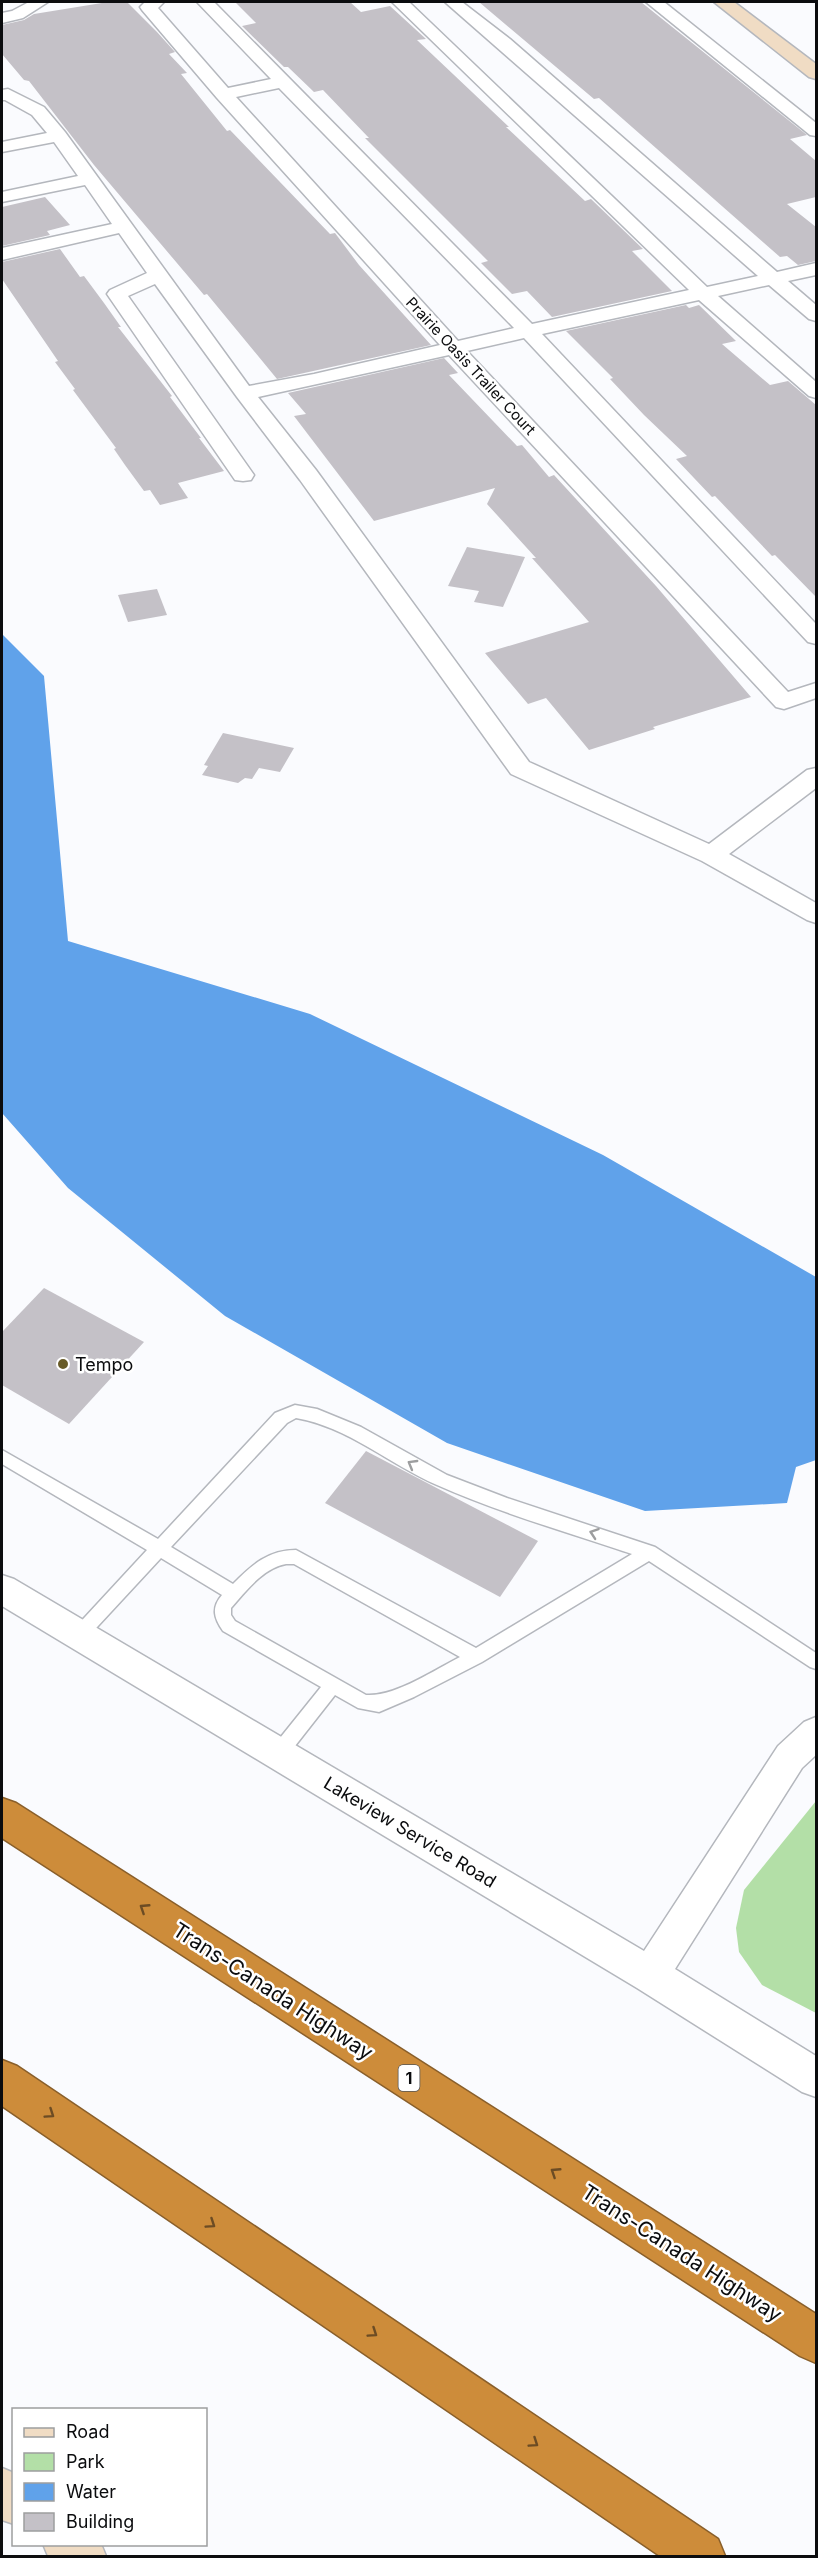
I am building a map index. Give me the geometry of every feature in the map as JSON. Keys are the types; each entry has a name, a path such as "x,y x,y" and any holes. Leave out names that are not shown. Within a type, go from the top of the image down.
{"highway":[{"name":"Trans-Canada Highway","path":"2,1816 816,2340"},
{"path":"2,2081 701,2556"}],"street":[{"path":"2,18 17,15 40,2"},
{"name":"Prairie Oasis Trailer Court","path":"156,2 148,7 223,94 454,348 784,702 816,690"},
{"path":"204,2 528,331 816,637"},
{"path":"400,2 703,292 816,392"},
{"path":"453,2 499,39 816,315"},
{"path":"654,2 816,131"},
{"path":"723,2 816,73"},
{"path":"449,49 499,39"},
{"path":"223,94 282,82"},
{"path":"2,95 8,94 38,111 59,136 122,227 244,393 308,475 520,768 711,855 816,914"},
{"path":"2,147 59,136"},
{"path":"2,197 90,178"},
{"path":"2,254 122,227"},
{"path":"244,393 315,380 703,292 816,269"},
{"path":"158,275 117,294 243,475"},
{"path":"711,855 816,776"},
{"name":"Lakeview Service Road","path":"2,1589 650,1975 816,2078"},
{"path":"650,1975 790,1757 816,1733"},
{"path":"70,2546 82,2556"}],"lane":[{"path":"79,1635 281,1418 295,1411 311,1414 355,1432 441,1480 503,1504 649,1552 816,1662"},
{"path":"2,1456 234,1593"},
{"path":"476,1657 296,1557 282,1556 269,1560 223,1606 223,1617 229,1626 364,1703 379,1704 408,1692 476,1657 649,1552"},
{"path":"278,1754 333,1685"}],"green space":[{"path":"816,1801 816,2013 762,1985 739,1952 736,1928 744,1890"}],"water":[{"path":"2,634 44,676 68,941 310,1014 603,1155 816,1277 816,1460 796,1467 787,1503 645,1511 447,1443 225,1316 68,1188 2,1113"}],"building":[{"path":"108,2 127,2 157,32 175,52 169,54 187,73 181,74 227,131 230,130 330,234 335,233 359,265 431,345 277,379 207,294 204,295 94,165 29,81 24,80 2,54 2,25 24,20 34,14"},
{"path":"235,2 350,2 361,12 390,6 426,39 417,40 509,127 506,127 585,201 591,199 643,249 632,251 672,291 552,317 527,291 512,294 481,263 488,261 365,138 369,138 323,90 314,92 288,67 284,67 242,26 256,23"},
{"path":"479,2 641,2 807,135 790,139 816,161 816,197 787,204 816,227 816,261 798,265 787,256 780,257 599,98 594,99"},
{"path":"45,197 70,225 47,231 50,235 2,246 2,207"},
{"path":"60,249 80,277 84,276 104,303 121,327 118,327 172,396 170,397 224,471 178,483 188,498 160,505 150,490 144,491 114,449 116,448 73,390 75,389 55,362 58,361 2,279 2,262"},
{"path":"686,305 689,308 699,305 736,341 722,344 770,385 788,381 816,405 816,597 676,459 687,456 644,415 610,379 613,378 566,331"},
{"path":"444,358 458,373 449,375 517,446 522,445 549,477 554,475 656,586 751,697 653,727 655,729 589,750 546,698 528,704 485,653 589,622 487,504 495,488 374,521 294,416 306,414 288,393"},
{"path":"467,547 525,557 503,607 474,602 479,591 448,586"},
{"path":"157,589 167,615 128,622 118,595"},
{"path":"223,733 294,748 280,772 259,768 252,779 245,778 238,783 202,775 208,766 204,765"},
{"name":"Tempo","path":"44,1288 144,1342 69,1424 2,1385 2,1332"},
{"path":"366,1451 538,1541 500,1597 325,1503"}],"place":[{"name":"Tempo","path":"63,1364"}]}
